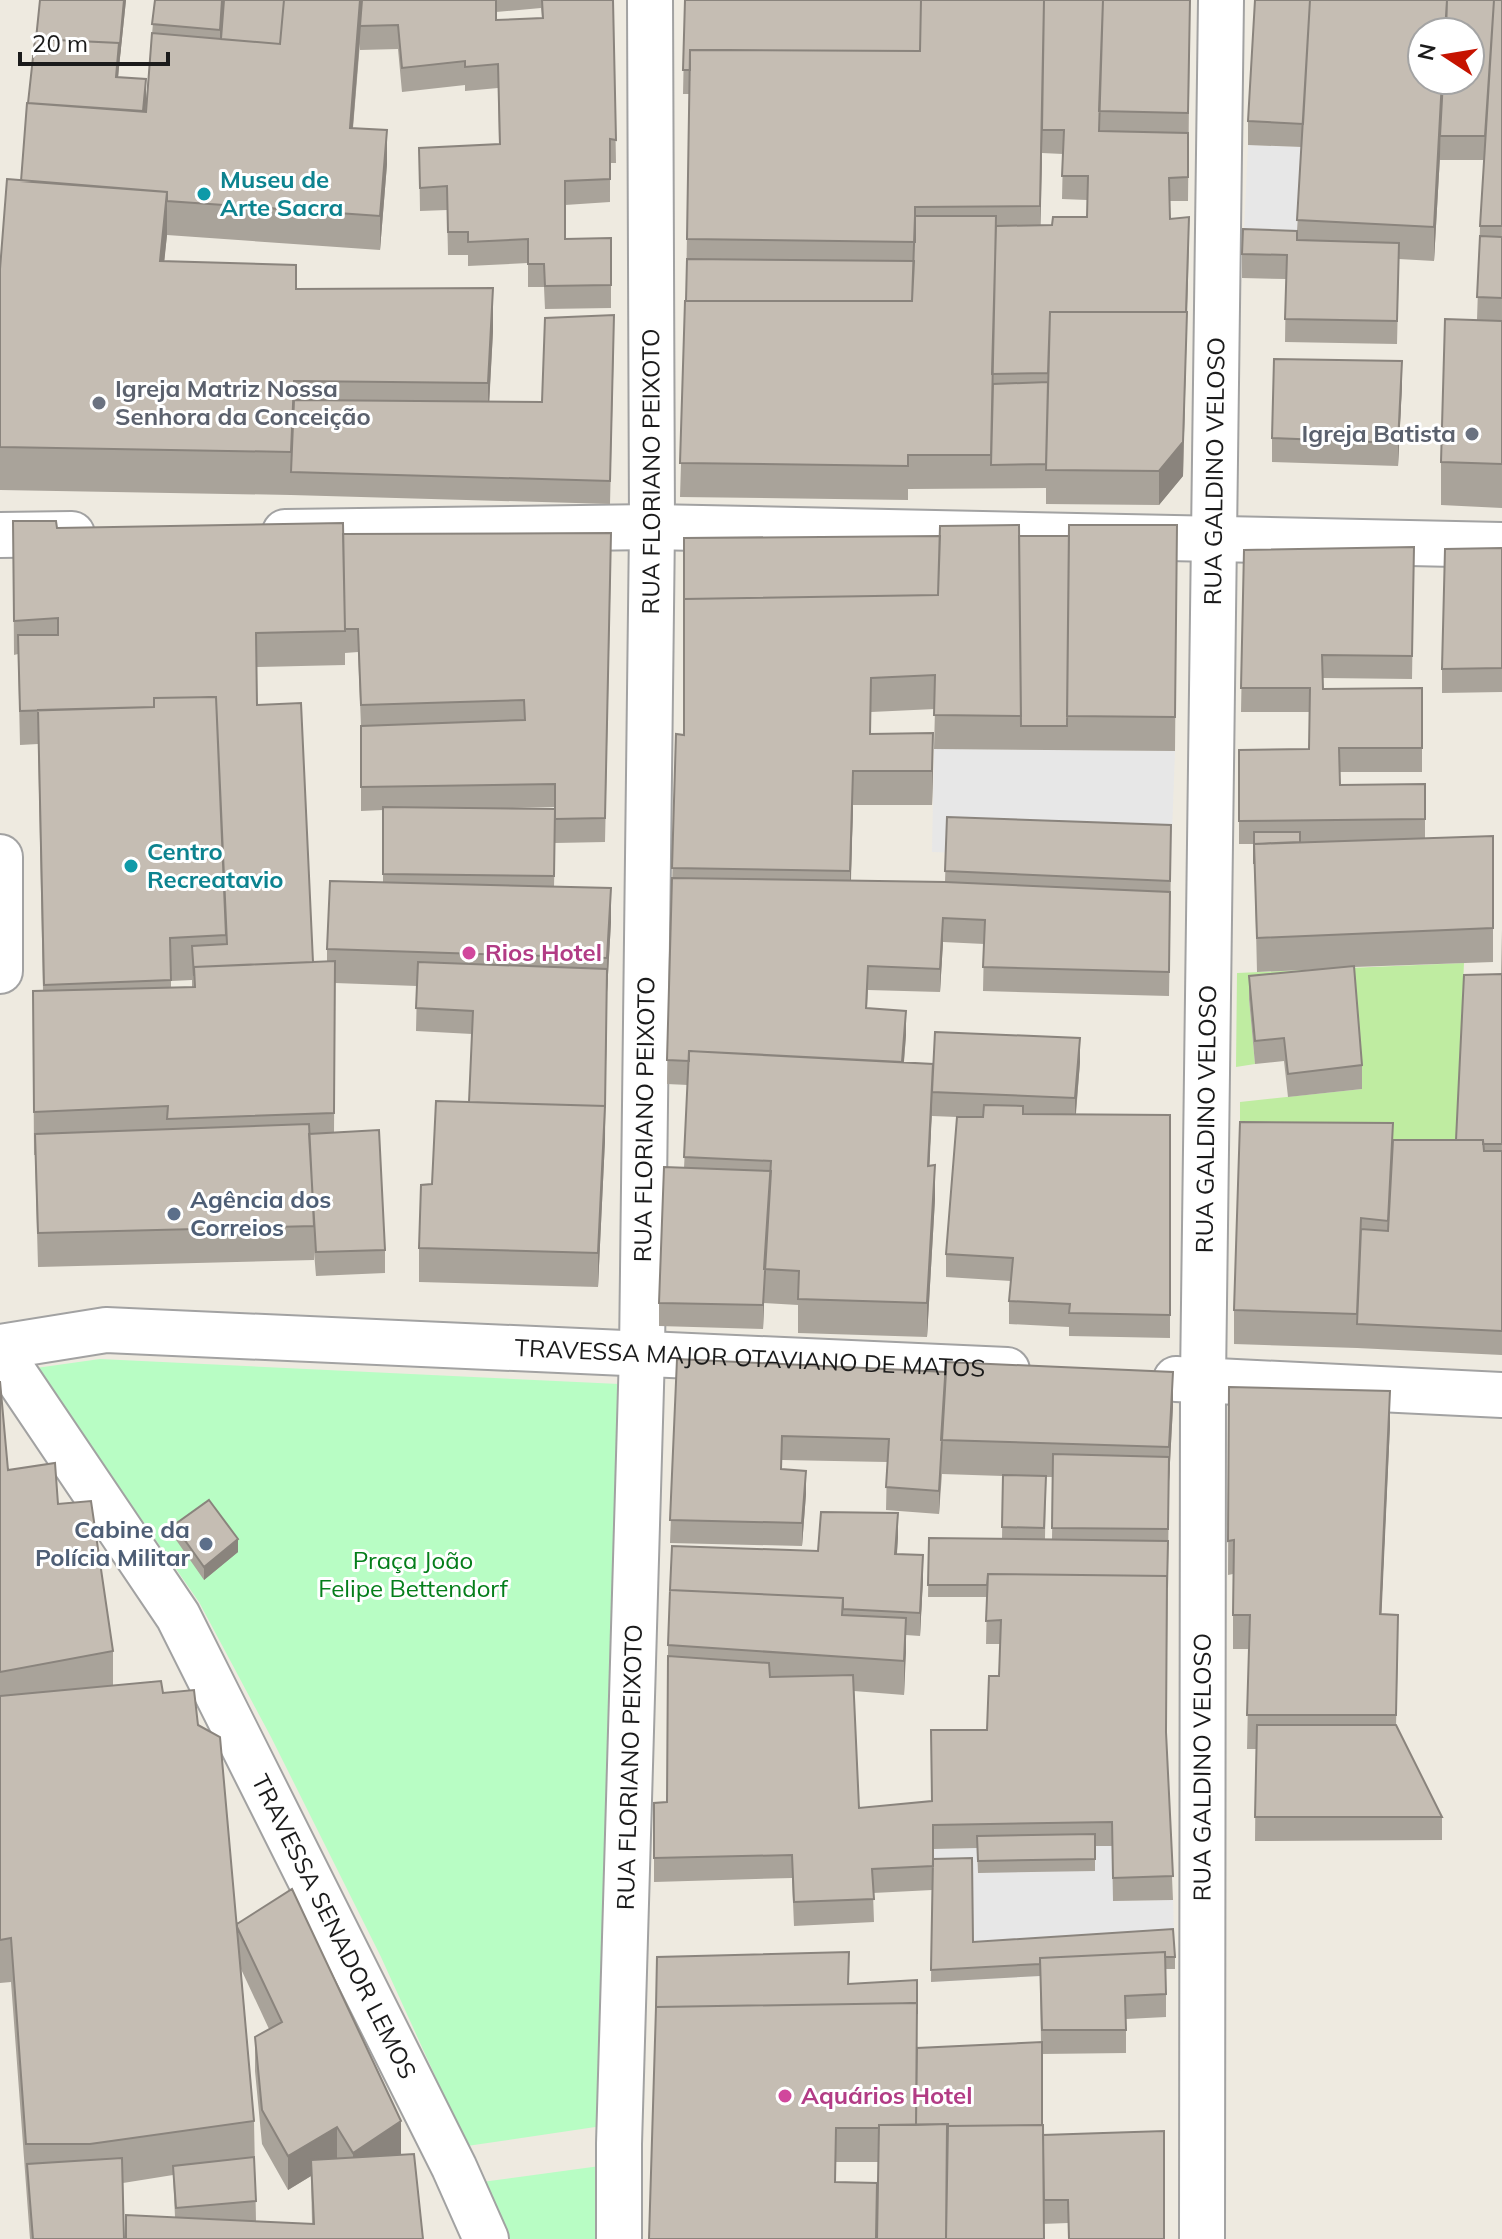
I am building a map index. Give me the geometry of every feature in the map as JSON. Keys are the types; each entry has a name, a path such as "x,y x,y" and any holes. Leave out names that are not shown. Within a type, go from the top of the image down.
{"street":[{"name":"RUA FLORIANO PEIXOTO","path":"619,2239 619,2144 642,1353 652,527 650,0"},
{"name":"RUA GALDINO VELOSO","path":"1202,2239 1203,1380 1221,0"},
{"path":"239,532 652,527 1502,545"},
{"path":"0,535 111,534"},
{"path":"0,857 0,971"},
{"name":"TRAVESSA MAJOR OTAVIANO DE MATOS","path":"0,1350 106,1330 1048,1372"},
{"name":"TRAVESSA SENADOR LEMOS","path":"0,1350 178,1616 454,2167 486,2239"},
{"path":"1141,1377 1502,1395"}],"green space":[{"path":"1464,963 1455,1162 1240,1156 1240,1102 1362,1089 1249,999 1255,1064 1236,1067 1237,973"},
{"name":"Praça João Felipe Bettendorf","path":"100,1359 619,1384 602,2126 467,2146 381,1957 271,1737 199,1602 36,1368"},
{"path":"600,2166 600,2239 504,2239 482,2182"}],"shaded area":[{"path":"1248,145 1303,147 1297,254 1243,253"},
{"path":"934,749 1175,751 1171,859 932,852"},
{"path":"1112,1845 1114,1901 1173,1900 1175,1969 931,1982 933,1849"}],"building":[{"path":"40,0 124,0 119,55 119,43 36,39"},
{"path":"155,0 222,0 220,30 152,24"},
{"path":"224,0 284,0 280,44 221,39"},
{"path":"284,0 360,0 350,128 387,130 380,216 167,201 167,192 21,181 27,103 146,112 152,33 280,44"},
{"path":"362,0 496,0 496,20 543,18 542,0 613,0 616,140 610,139 610,179 565,181 565,239 611,238 611,285 545,286 544,264 528,264 528,239 468,242 468,232 448,232 447,186 420,188 419,148 500,144 498,64 465,67 465,61 402,68 398,25 360,26"},
{"path":"685,0 921,0 920,51 690,50 690,70 683,70"},
{"path":"921,0 1044,0 1040,206 915,207 915,242 687,239 690,50 920,51"},
{"path":"1044,0 1103,0 1099,131 1188,133 1188,177 1169,178 1170,219 1189,217 1186,312 1050,312 1048,373 992,374 996,226 1052,225 1053,217 1087,217 1088,176 1062,176 1064,130 1042,130"},
{"path":"1103,0 1190,0 1188,113 1099,111"},
{"path":"1255,0 1310,0 1303,124 1248,121"},
{"path":"1310,0 1447,0 1446,16 1406,16 1406,96 1441,96 1434,227 1297,220"},
{"path":"1447,0 1494,0 1485,136 1440,136 1442,96 1486,96 1486,16 1446,16"},
{"path":"1494,0 1502,0 1502,226 1480,226"},
{"path":"35,39 119,43 116,77 146,79 143,111 28,103"},
{"path":"7,179 167,192 160,261 296,265 296,289 493,288 488,383 294,381 291,452 0,447 0,269"},
{"path":"915,216 996,216 991,455 908,455 908,466 680,463 685,301 912,301"},
{"path":"1243,229 1297,231 1297,240 1399,243 1397,321 1285,319 1287,255 1242,254"},
{"path":"1480,236 1502,237 1502,298 1477,297"},
{"path":"687,259 914,261 912,301 686,301"},
{"path":"1050,312 1187,312 1183,442 1159,471 1046,470"},
{"path":"614,315 610,481 291,472 294,400 542,402 545,318"},
{"name":"Igreja Batista","path":"1445,319 1502,321 1502,464 1441,462"},
{"path":"1274,359 1402,361 1398,443 1272,438"},
{"path":"1048,382 1046,464 991,465 993,384"},
{"path":"13,521 56,521 57,528 343,523 345,631 256,633 257,705 301,703 313,962 194,967 194,976 192,946 227,944 216,697 154,698 154,707 20,711 18,635 58,635 58,618 14,621"},
{"path":"1019,525 1021,716 934,715 935,675 871,678 870,734 933,733 932,771 853,771 850,871 672,868 676,734 684,735 684,599 938,595 940,526"},
{"path":"1069,525 1177,525 1175,717 1067,716"},
{"path":"611,533 605,818 555,819 555,784 361,787 361,726 525,720 524,700 361,705 358,629 345,629 343,534"},
{"path":"940,536 938,595 684,599 684,538"},
{"path":"1019,536 1069,536 1067,726 1021,726"},
{"path":"1414,547 1412,656 1322,655 1323,689 1422,688 1422,748 1339,748 1340,785 1425,784 1425,819 1239,821 1239,750 1309,749 1310,688 1241,688 1244,550"},
{"path":"1502,548 1502,668 1442,669 1445,549"},
{"name":"Centro Recreatavio","path":"216,697 226,935 170,938 171,980 44,985 38,710 154,707 154,698"},
{"path":"383,807 555,809 554,876 383,874"},
{"path":"947,817 1171,825 1170,881 945,871"},
{"path":"1254,832 1300,832 1300,842 1254,844"},
{"path":"1493,836 1493,928 1257,938 1254,844"},
{"path":"672,878 945,882 1170,892 1169,972 983,967 985,920 943,918 940,969 868,966 866,1008 906,1011 902,1062 689,1051 689,1061 667,1060"},
{"path":"330,881 611,888 607,958 327,949"},
{"path":"335,961 334,1113 167,1119 168,1106 34,1112 33,991 195,987 194,967"},
{"path":"418,962 607,969 605,1108 469,1102 473,1011 416,1008"},
{"path":"1354,966 1362,1065 1288,1074 1284,1038 1255,1041 1249,976"},
{"path":"1502,974 1502,1144 1456,1140 1464,975"},
{"path":"935,1032 1080,1038 1075,1098 932,1092"},
{"path":"689,1051 933,1064 928,1166 935,1165 927,1303 798,1299 799,1271 764,1269 771,1161 684,1157"},
{"path":"436,1101 605,1106 598,1253 419,1248 421,1185 432,1184"},
{"path":"984,1105 1023,1106 1023,1114 1170,1115 1170,1315 1069,1313 1070,1304 1009,1301 1013,1258 946,1254 957,1117 983,1117"},
{"path":"1240,1122 1393,1123 1388,1221 1361,1218 1357,1314 1234,1310"},
{"name":"Agência dos Correios","path":"309,1124 314,1226 38,1233 35,1134"},
{"path":"379,1130 385,1250 316,1252 309,1134"},
{"path":"1393,1140 1483,1140 1484,1151 1502,1151 1502,1331 1357,1324 1361,1229 1388,1231"},
{"path":"664,1167 771,1171 763,1305 659,1303"},
{"path":"677,1359 946,1372 939,1491 886,1487 889,1439 782,1436 781,1469 806,1471 802,1523 670,1520"},
{"path":"946,1362 1173,1372 1169,1447 941,1440"},
{"path":"0,1381 8,1470 55,1463 58,1504 91,1501 113,1651 0,1672"},
{"path":"1229,1387 1390,1391 1380,1614 1398,1615 1396,1715 1247,1715 1250,1615 1233,1615 1234,1540 1228,1541"},
{"path":"1053,1454 1169,1457 1168,1529 1052,1528"},
{"path":"1003,1475 1046,1476 1044,1528 1002,1527"},
{"name":"Cabine da Polícia Militar","path":"209,1500 238,1539 204,1567 174,1525"},
{"path":"821,1512 898,1513 895,1554 923,1555 920,1613 843,1609 843,1598 670,1590 672,1546 818,1551"},
{"path":"929,1538 1168,1541 1167,1588 1167,1576 988,1574 987,1585 928,1585"},
{"path":"988,1574 1167,1576 1166,1732 1173,1876 1113,1878 1112,1822 933,1825 933,1866 872,1869 874,1899 794,1902 792,1855 654,1858 654,1803 667,1802 668,1656 769,1663 770,1677 853,1675 859,1808 932,1801 931,1730 987,1730 989,1676 999,1676 1001,1620 986,1621"},
{"path":"670,1590 843,1598 842,1615 906,1618 904,1661 668,1645"},
{"path":"161,1681 163,1693 194,1690 198,1725 220,1737 254,2121 90,2144 26,2144 11,1938 0,1940 0,1696"},
{"path":"1257,1725 1396,1725 1442,1817 1255,1817"},
{"path":"1095,1834 1095,1859 978,1861 977,1836"},
{"path":"972,1858 973,1942 1173,1929 1175,1957 1165,1957 1165,1952 1040,1958 1040,1964 931,1970 933,1859"},
{"path":"292,1889 401,2121 353,2153 337,2127 288,2156 262,2110 255,2037 282,2022 237,1924"},
{"path":"849,1952 848,1984 917,1980 917,2003 656,2007 657,1957"},
{"path":"1165,1952 1166,1994 1125,1996 1126,2030 1042,2030 1040,1958"},
{"path":"917,2003 916,2125 836,2128 835,2182 877,2183 876,2239 649,2239 656,2007"},
{"path":"1042,2042 1042,2125 916,2125 917,2048"},
{"path":"948,2124 946,2239 877,2239 879,2125"},
{"path":"1043,2125 1044,2239 946,2239 947,2126"},
{"path":"1164,2131 1164,2239 1069,2239 1068,2200 1044,2200 1043,2135"},
{"path":"414,2154 423,2239 126,2239 126,2215 314,2224 311,2160"},
{"path":"254,2157 256,2201 176,2208 173,2166"},
{"path":"122,2158 124,2239 33,2239 27,2164"}],"place":[{"name":"Museu de Arte Sacra","path":"204,194"},
{"name":"Igreja Matriz Nossa Senhora da Conceição","path":"99,403"},
{"name":"Igreja Batista","path":"1472,434"},
{"name":"Centro Recreatavio","path":"131,866"},
{"name":"Rios Hotel","path":"469,953"},
{"name":"Agência dos Correios","path":"174,1214"},
{"name":"Cabine da Polícia Militar","path":"206,1544"},
{"name":"Aquários Hotel","path":"785,2096"}]}
